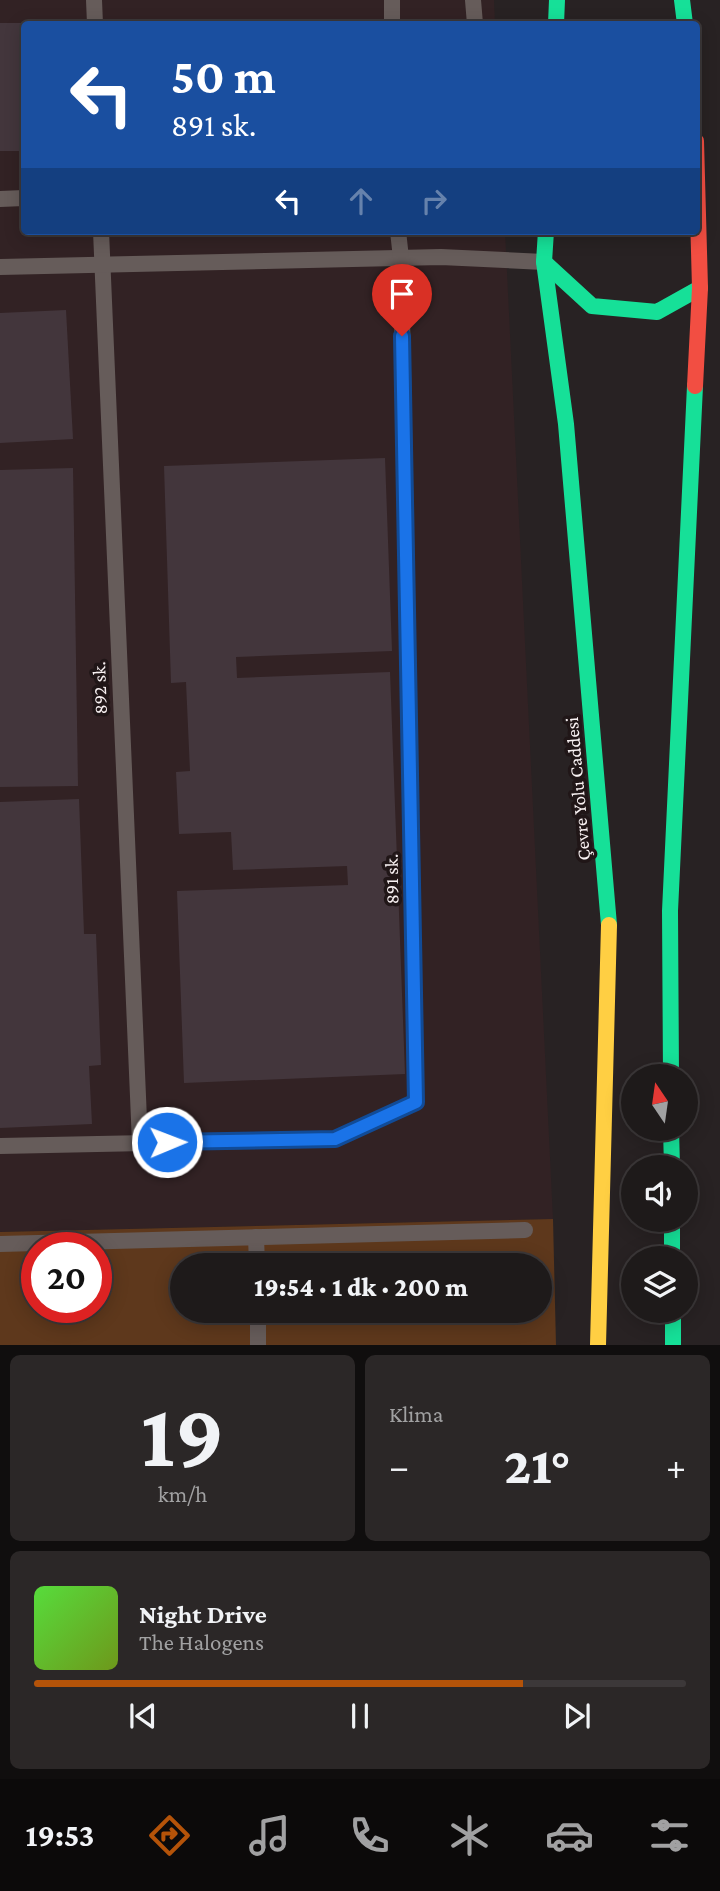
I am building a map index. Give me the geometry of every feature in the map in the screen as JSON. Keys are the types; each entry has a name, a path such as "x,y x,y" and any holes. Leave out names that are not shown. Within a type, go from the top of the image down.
{"highway":[{"path":"556,21 557,0"},
{"path":"682,0 685,21"},
{"name":"Çevre Yolu Caddesi","path":"546,235 544,262 566,424 609,912 598,1345"},
{"path":"671,1064 670,911 700,288 699,235"},
{"path":"544,262 592,306 657,312 700,288"},
{"path":"673,1323 673,1345"}],"lane":[{"path":"94,0 95,21"},
{"path":"392,0 392,21"},
{"path":"473,0 475,21"},
{"path":"0,199 21,198"},
{"name":"892 sk.","path":"101,235 139,1143"},
{"name":"891 sk.","path":"0,1146 335,1139 416,1102 398,235"},
{"path":"0,268 441,257 544,262"},
{"path":"0,1244 525,1230"},
{"path":"256,1237 257,1253"},
{"path":"258,1323 258,1345"}],"shaded area":[{"path":"0,0 494,0 495,21 21,21 21,235 505,235 553,1219 0,1232"},
{"path":"553,1219 556,1345 0,1345 0,1232"}],"building":[{"path":"0,23 21,23 21,151 0,151"},
{"path":"66,310 73,439 0,443 0,313"},
{"path":"385,458 392,651 236,657 237,678 390,672 405,1074 184,1083 177,891 348,885 347,866 233,870 231,832 179,834 176,772 190,771 186,682 171,683 164,466"},
{"path":"73,468 78,786 0,787 0,470"},
{"path":"79,799 84,934 96,934 101,1065 89,1066 92,1124 0,1128 0,802"}],"traffic: fast":[{"path":"556,21 557,0"},
{"path":"682,0 685,21"},
{"path":"546,235 544,262 566,424 609,925"},
{"path":"544,262 592,306 657,312 700,288"},
{"path":"671,1064 670,911 695,386"},
{"path":"671,1141 672,1155"},
{"path":"672,1232 672,1246"},
{"path":"673,1323 673,1345"}],"traffic: slow":[{"path":"598,1345 609,925"}],"traffic: jam":[{"path":"695,386 700,288 699,235"}],"route":[{"path":"167,1142 335,1139 416,1102 402,336"}]}
